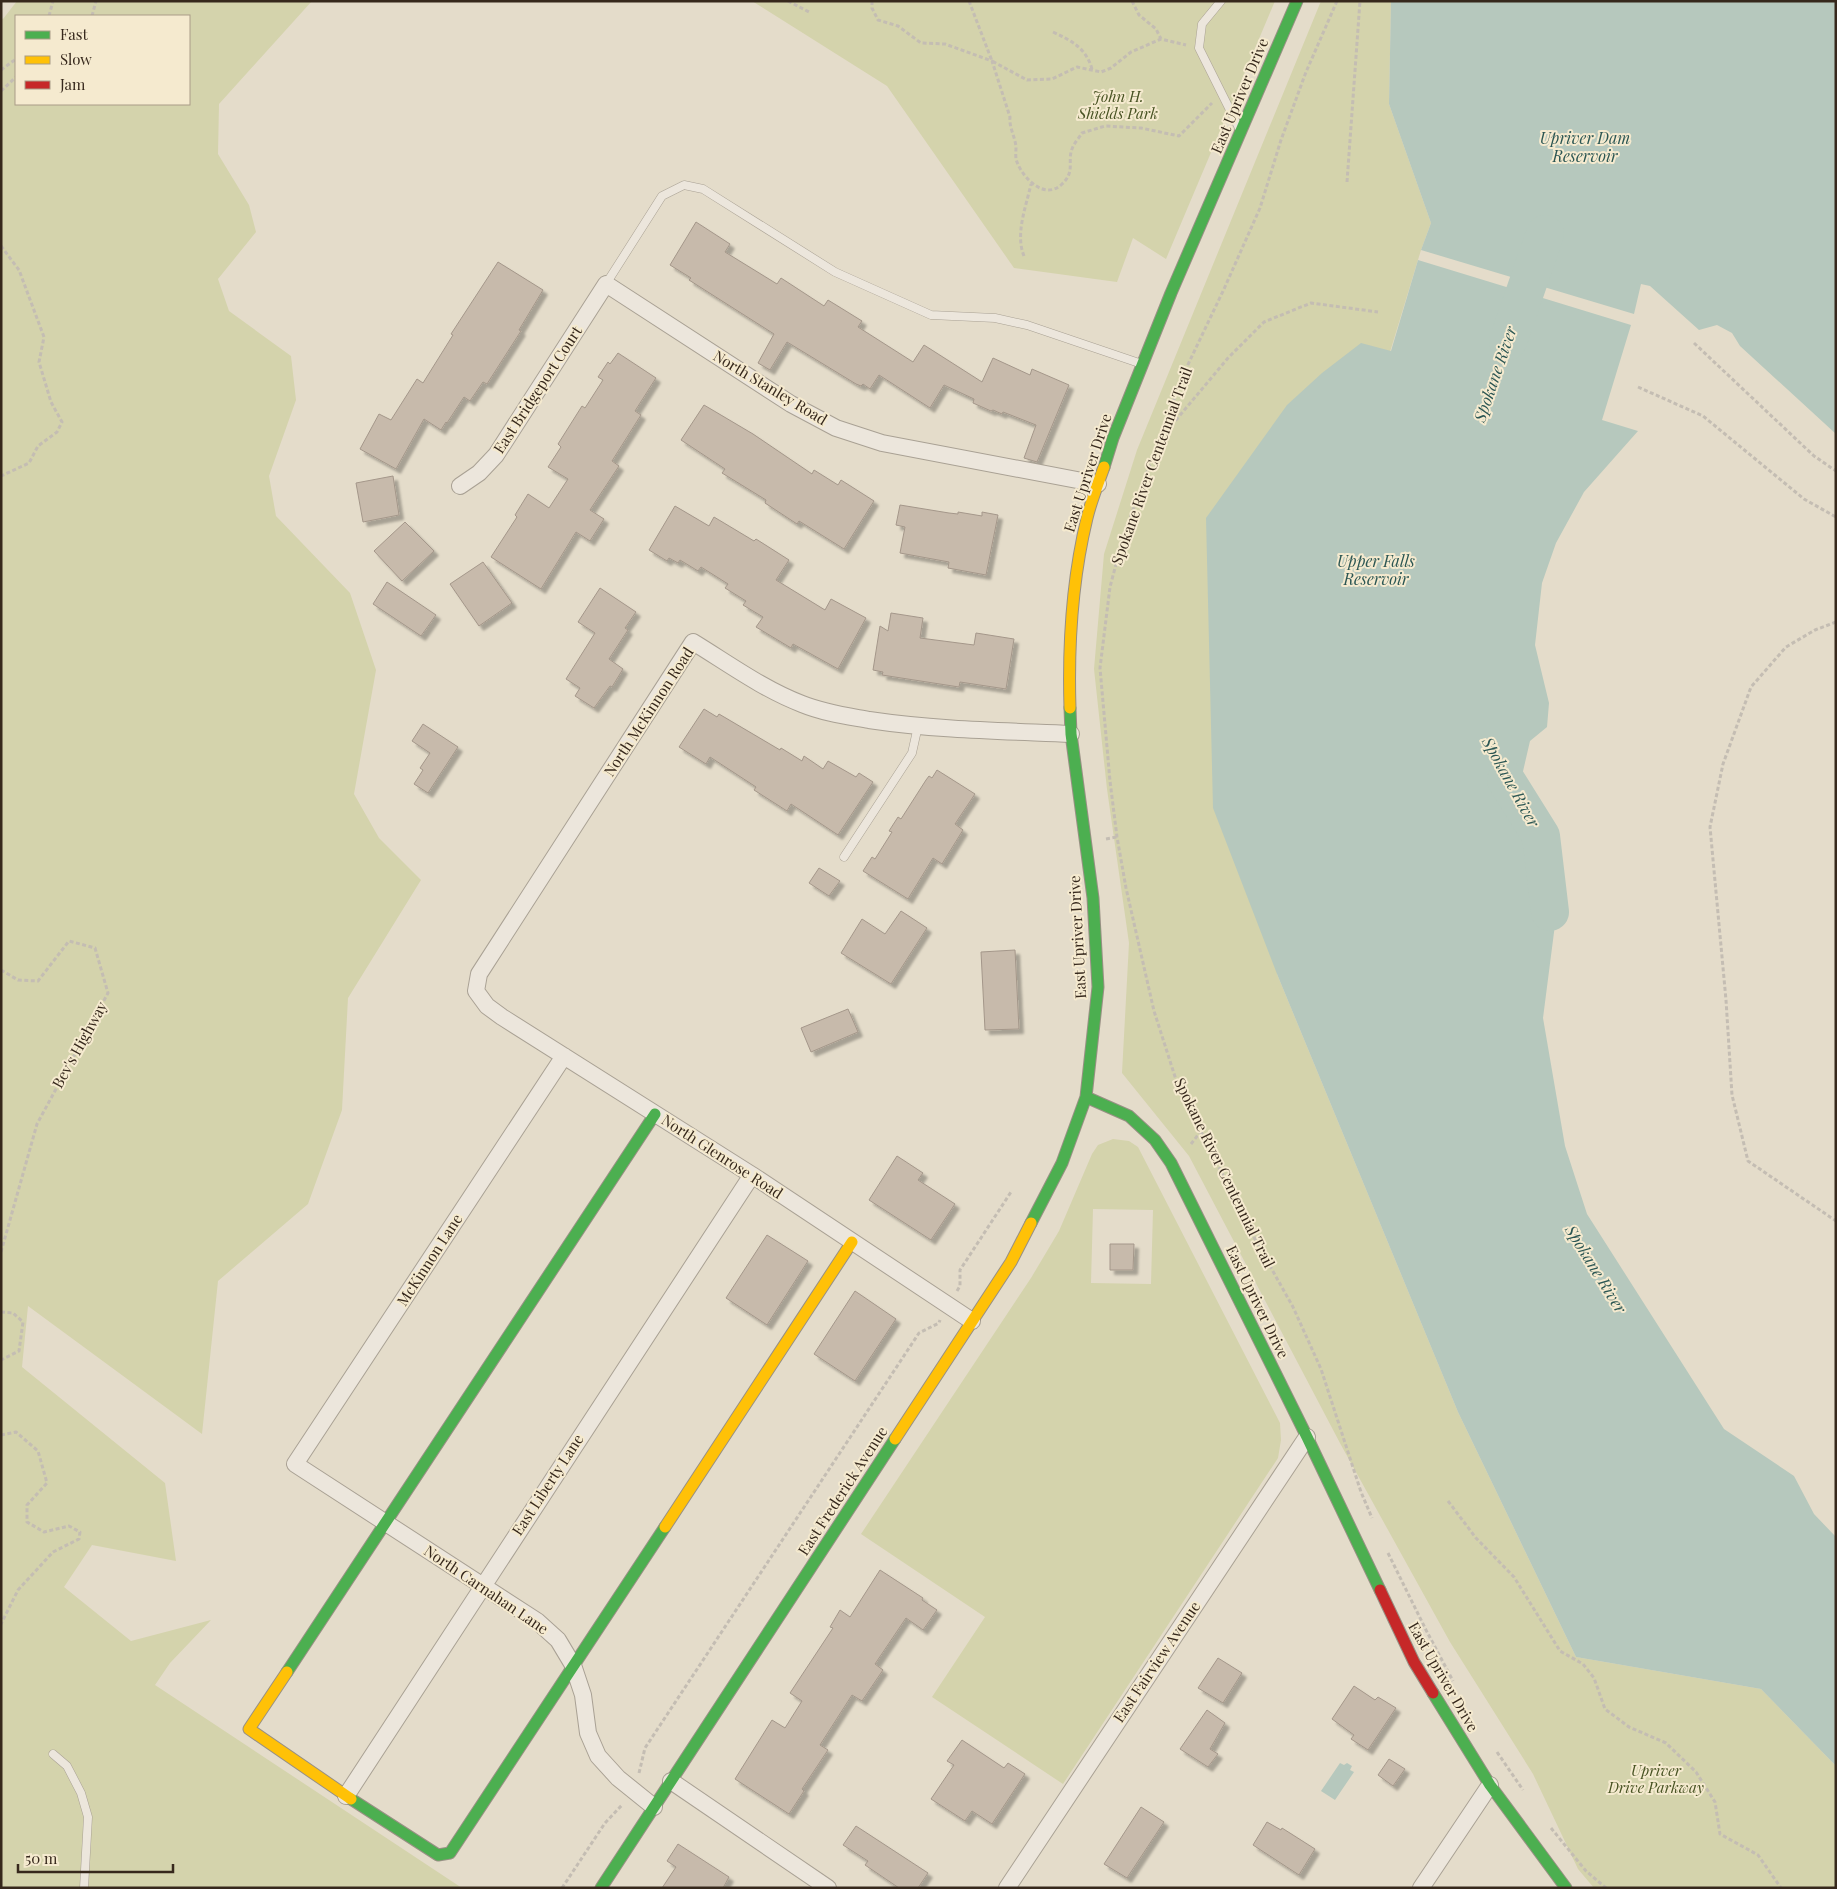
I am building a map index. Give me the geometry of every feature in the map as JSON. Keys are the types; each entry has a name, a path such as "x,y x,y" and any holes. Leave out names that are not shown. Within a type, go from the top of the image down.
{"street":[{"name":"East Upriver Drive","path":"1297,1 1142,364 1112,438 1087,517 1073,591 1069,670 1071,734 1093,898 1098,987 1086,1097 1129,1116 1155,1140 1171,1163 1307,1437 1414,1662 1490,1786 1566,1888"},
{"name":"North Stanley Road","path":"606,284 791,404 836,428 882,443 1098,484"},
{"name":"East Bridgeport Court","path":"460,486 479,473 496,455 606,284"},
{"name":"North McKinnon Road","path":"476,991 480,974 693,642 771,691 804,705 837,715 918,726 981,731 1071,734"},
{"name":"North Glenrose Road","path":"476,991 487,1006 502,1017 752,1175 972,1321"},
{"name":"McKinnon Lane","path":"295,1464 564,1056"},
{"name":"East Frederick Avenue","path":"601,1888 1011,1262 1062,1164 1086,1097"},
{"path":"655,1114 249,1729 346,1796 438,1855 450,1853 852,1242"},
{"name":"East Liberty Lane","path":"346,1796 752,1175"},
{"name":"East Fairview Avenue","path":"1007,1888 1307,1437"},
{"name":"North Carnahan Lane","path":"295,1464 537,1621 558,1640 573,1665 583,1695 588,1733 598,1756 618,1778 654,1807"},
{"path":"671,1781 828,1888"},
{"path":"1421,1888 1490,1786"}],"lane":[{"path":"1221,1 1202,24 1199,48 1241,132"},
{"path":"606,284 662,196 684,185 704,188 835,272 931,315 996,318 1027,325 1142,364"},
{"path":"844,858 912,753 918,726"},
{"path":"53,1754 68,1766 81,1793 88,1817 84,1888"}],"path":[{"path":"49,15 53,1"},
{"path":"92,15 96,1"},
{"path":"788,1 811,13"},
{"path":"872,1 872,8 878,20 898,26 922,43 945,44 992,61 1027,80 1052,79 1077,67 1101,72 1111,68 1131,52 1161,40 1199,48"},
{"path":"969,1 992,61 1010,117 1009,127 1016,145 1016,162 1031,184 1043,189 1051,190 1061,185 1071,171 1071,151 1082,133 1105,126 1141,128 1178,136 1222,94"},
{"path":"1132,1 1139,15 1156,30 1161,40"},
{"name":"Spokane River Centennial Trail","path":"1337,1 1306,72 1281,140 1260,208 1183,375 1124,534 1110,587 1100,668 1110,781 1126,888 1154,1011 1178,1086 1256,1241 1293,1307 1321,1369 1361,1492 1374,1524"},
{"path":"1347,182 1360,1"},
{"path":"1053,32 1070,40 1088,56 1092,69"},
{"path":"1,70 15,60"},
{"path":"1,91 15,78"},
{"path":"1024,256 1020,234 1031,184"},
{"path":"1,246 19,270 44,336 39,362 51,402 62,422 57,432 38,446 29,463 1,476"},
{"path":"1164,427 1176,420 1228,358 1264,322 1311,303 1378,312"},
{"path":"1694,343 1814,456 1836,471"},
{"path":"1638,387 1703,416 1804,499 1836,517"},
{"path":"1836,622 1815,630 1786,647 1751,687 1723,764 1710,827 1726,1000 1732,1095 1748,1161 1836,1221"},
{"name":"Bev's Highway","path":"1,970 18,980 38,981 69,941 95,948 108,993 37,1124 1,1252"},
{"path":"1191,1144 1201,1131"},
{"path":"960,1286 960,1270 1011,1192"},
{"path":"1,1312 14,1313 23,1322 19,1351 1,1360"},
{"path":"642,1769 645,1748 919,1333 939,1323"},
{"path":"1,1435 16,1432 38,1451 47,1483 27,1505 27,1522 44,1532 69,1526 80,1532 79,1539 53,1552 18,1590 1,1624"},
{"path":"1448,1502 1476,1538 1514,1577 1560,1651 1583,1664 1594,1678 1605,1708 1629,1727 1666,1743 1696,1772 1714,1802 1720,1834 1758,1855 1781,1888"},
{"path":"1386,1548 1426,1630 1457,1687"},
{"path":"1494,1747 1525,1793"},
{"path":"562,1888 605,1823 620,1808"},
{"path":"1548,1825 1586,1871 1606,1888"}],"green space":[{"path":"17,1 312,1 219,104 218,154 249,205 256,232 218,279 229,311 291,356 296,400 269,476 276,516 350,593 376,670 354,794 379,838 421,880 348,998 342,1110 308,1204 218,1281 202,1434 28,1306 22,1367 165,1483 176,1561 92,1545 64,1587 131,1641 211,1620 170,1663 155,1685 462,1888 1,1888 1,18 3,19"},
{"name":"John H. Shields Park","path":"752,1 1275,1 1166,259 1133,238 1117,282 1014,268 887,86"},
{"name":"Upriver Drive Parkway","path":"1321,1 1391,1 1389,104 1431,223 1390,352 1277,974 1458,1412 1576,1657 1761,1689 1836,1766 1836,1888 1594,1888 1578,1869 1533,1774 1450,1642 1341,1445 1189,1156 1122,1073 1129,943 1107,789 1094,669 1104,554 1137,450"},
{"path":"1113,1139 1129,1141 1138,1147 1280,1423 1281,1440 1278,1458 1063,1784 932,1697 985,1617 861,1534 1031,1278 1059,1231 1092,1154 1098,1145","holes":["1093,1209 1153,1210 1151,1284 1091,1283"]}],"water":[{"name":"Upriver Dam Reservoir","path":"1391,1 1836,1 1836,434 1740,346 1732,333 1717,325 1699,330 1650,286 1641,284 1634,314 1421,250 1431,223 1389,104"},
{"name":"Upper Falls Reservoir","path":"1418,260 1631,325 1602,420 1638,431 1584,492 1556,543 1542,583 1535,645 1549,703 1547,727 1530,741 1521,780 1557,909 1543,1018 1565,1146 1587,1214 1724,1429 1794,1476 1814,1514 1836,1537 1836,1766 1761,1689 1576,1657 1458,1412 1277,974 1213,808 1206,518 1287,405 1322,373 1361,343 1391,351"},
{"path":"1340,1763 1344,1765 1347,1763 1352,1766 1350,1770 1354,1772 1335,1800 1321,1791"}],"building":[{"path":"696,222 730,244 725,252 777,284 781,278 824,306 828,300 862,321 858,327 913,362 924,345 982,382 993,358 1030,375 1032,369 1069,385 1037,462 1024,458 1036,425 1003,412 1002,414 991,411 973,403 974,399 944,385 930,408 879,375 870,389 863,384 861,386 856,384 787,342 770,370 758,363 774,334 689,280 691,278 670,265"},
{"path":"498,262 543,290 519,330 521,331 487,384 483,382 470,401 464,397 441,430 424,419 396,469 360,449 379,414 391,420 417,379 423,383 453,335 451,334"},
{"path":"618,353 656,378 635,411 641,415 612,461 619,466 590,510 604,519 590,541 576,532 541,589 491,557 517,517 515,515 528,494 549,508 568,479 548,467 561,447 558,444 582,406 585,408 603,380 598,377 608,362 610,364"},
{"path":"704,405 753,434 812,474 814,470 838,485 841,480 874,501 844,549 799,521 797,524 765,503 766,500 722,473 725,469 681,440"},
{"path":"393,476 399,515 363,522 356,483"},
{"path":"900,505 958,514 958,512 982,516 982,512 998,515 986,575 948,568 949,562 900,553 905,527 896,525"},
{"path":"675,506 709,526 714,517 754,541 756,539 789,560 776,580 825,610 831,599 866,618 838,669 793,644 791,648 756,627 763,617 743,605 746,601 725,588 728,584 701,567 698,571 680,560 678,563 669,558 667,561 649,550"},
{"path":"405,522 434,551 402,581 374,551"},
{"path":"483,562 512,603 479,626 450,584"},
{"path":"387,582 436,615 421,636 373,604"},
{"path":"600,588 636,612 625,628 628,630 609,659 623,669 612,687 610,686 594,708 575,696 580,688 566,679 595,633 578,622"},
{"path":"891,613 923,618 920,638 974,645 976,633 1014,639 1006,689 960,682 959,687 882,675 883,672 873,670 880,626 888,631"},
{"path":"704,709 717,717 719,714 802,761 804,756 823,769 828,761 856,777 859,773 873,782 838,835 791,804 787,811 754,790 756,787 710,757 706,764 679,747"},
{"path":"423,724 458,747 428,793 414,784 423,770 420,768 430,753 412,741"},
{"path":"937,770 975,794 955,824 963,830 942,864 933,858 908,899 863,871 872,857 875,859 892,832 889,831 898,817 901,819 926,780 929,776 932,778"},
{"path":"819,868 840,881 829,896 809,883"},
{"path":"901,911 927,928 891,984 841,953 862,919 885,934"},
{"path":"1015,950 1019,1029 985,1030 981,952"},
{"path":"848,1009 858,1032 811,1052 801,1028"},
{"path":"897,1156 923,1173 918,1180 955,1204 931,1240 869,1200"},
{"path":"767,1235 808,1261 767,1325 726,1298"},
{"path":"1110,1244 1134,1244 1133,1270 1110,1270"},
{"path":"855,1291 896,1319 855,1381 814,1354"},
{"path":"880,1570 923,1598 922,1600 937,1610 923,1630 906,1618 875,1664 883,1670 862,1701 852,1695 820,1745 828,1750 802,1789 804,1791 789,1814 735,1779 772,1720 785,1728 802,1701 790,1693 833,1628 830,1627 840,1610 850,1617"},
{"path":"1218,1658 1242,1673 1223,1703 1198,1688"},
{"path":"1354,1686 1375,1700 1378,1697 1396,1708 1368,1750 1351,1739 1354,1735 1332,1719"},
{"path":"1207,1710 1225,1723 1210,1749 1218,1754 1208,1767 1180,1749"},
{"path":"962,1740 1004,1768 1008,1763 1025,1774 992,1824 972,1811 965,1821 931,1799 954,1765 947,1761"},
{"path":"1389,1759 1405,1769 1393,1786 1378,1775"},
{"path":"1141,1807 1164,1822 1127,1878 1104,1864"},
{"path":"1267,1822 1281,1830 1282,1828 1315,1849 1299,1875 1253,1845"},
{"path":"856,1826 928,1873 918,1888 899,1888 865,1865 868,1861 843,1845"},
{"path":"678,1844 729,1877 723,1888 662,1888 676,1867 667,1861"}],"waterway":[{"name":"Spokane River","path":"1508,341 1545,234"},
{"name":"Spokane River","path":"1506,780 1541,836 1550,912"}],"traffic: fast":[{"path":"1104,467 1113,438 1171,293 1297,1"},
{"path":"1031,1223 1062,1163 1086,1097 1098,987 1093,898 1071,734 1070,708"},
{"path":"1086,1097 1129,1116 1155,1140 1171,1163 1307,1437 1380,1590"},
{"path":"287,1672 655,1114"},
{"path":"601,1888 895,1439"},
{"path":"351,1799 438,1855 450,1853 665,1527"},
{"path":"1433,1693 1490,1785 1566,1888"}],"traffic: slow":[{"path":"1070,708 1072,612 1078,565 1089,512 1104,467"},
{"path":"895,1439 1011,1262 1031,1223"},
{"path":"665,1527 852,1242"},
{"path":"287,1672 249,1729 351,1799"}],"traffic: jam":[{"path":"1380,1590 1414,1662 1433,1693"}]}
